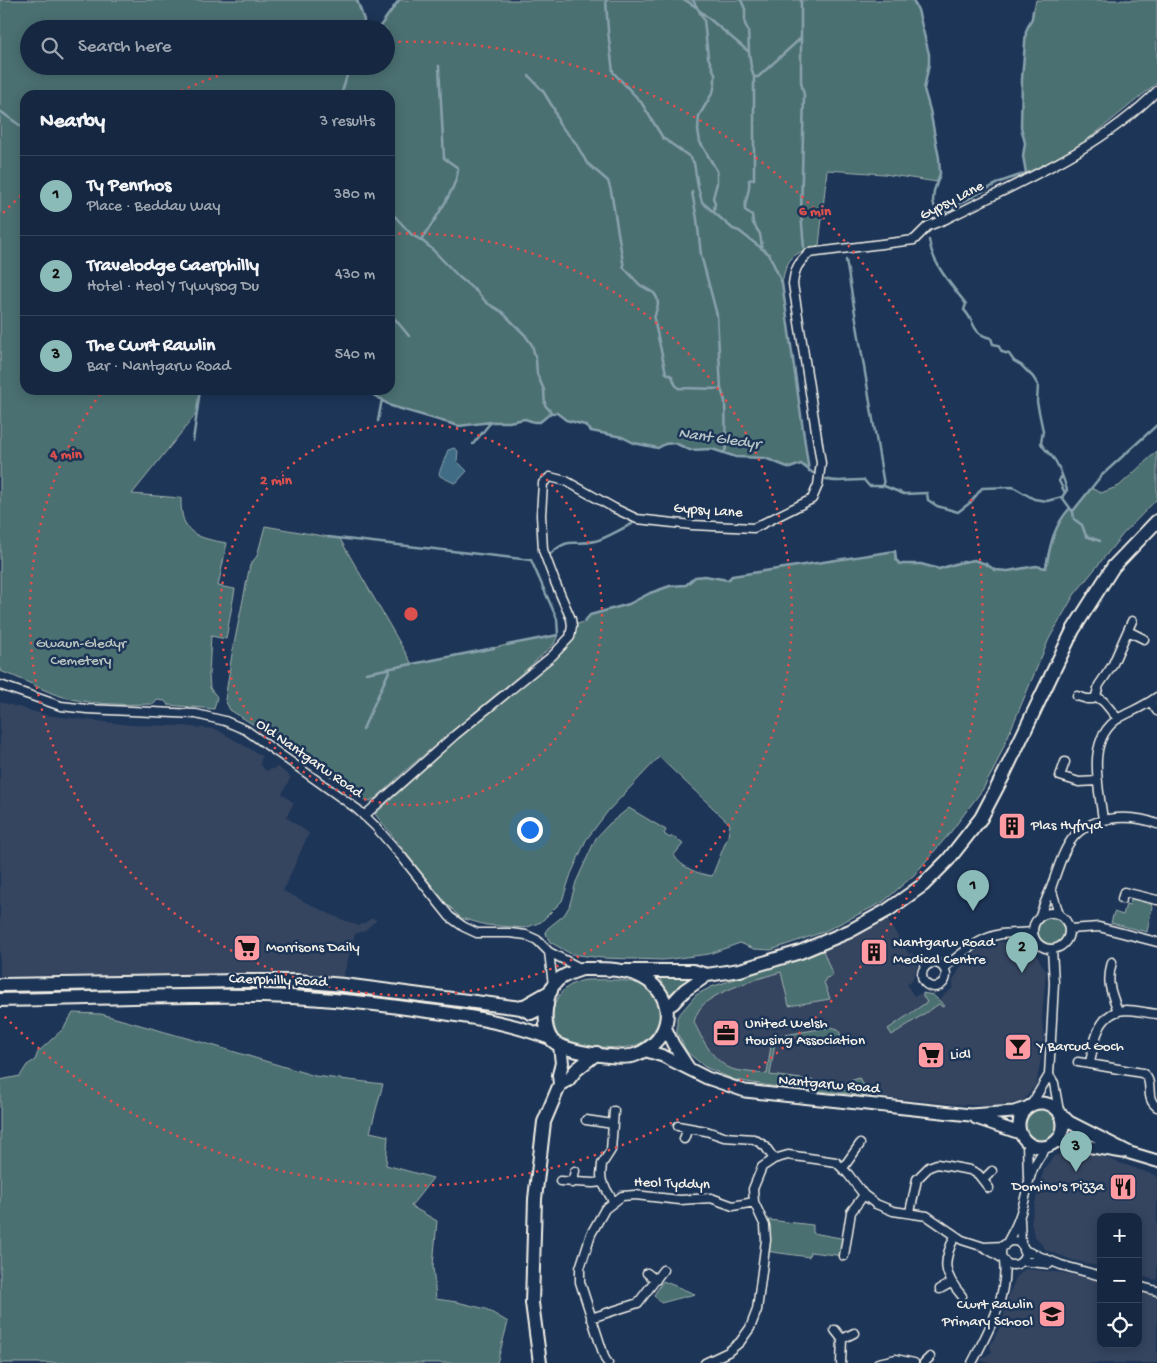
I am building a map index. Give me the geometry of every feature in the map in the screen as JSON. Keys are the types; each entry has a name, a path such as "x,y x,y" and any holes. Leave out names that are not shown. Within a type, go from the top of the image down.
{"main road":[{"path":"521,1008 552,988 563,976 582,970 693,971 707,975 740,970 800,952 850,931 888,910 922,885 948,860 981,818 1073,630 1113,567 1157,521"},
{"path":"555,1042 577,1051 631,1057 647,1051 659,1038 665,1027 668,1011 664,999 654,986 641,977 621,970"},
{"path":"666,1007 673,1003 685,990 707,975"},
{"name":"Caerphilly Road","path":"0,985 296,981 344,985 521,1008 531,1013 547,1005"},
{"path":"540,1363 532,1303 535,1199 544,1122 560,1084 562,1063 545,1020 552,988"},
{"name":"Caerphilly Road","path":"0,1000 208,996 315,998 366,1002 480,1018 523,1028 555,1042"},
{"path":"665,1027 689,1069"},
{"name":"Nantgarw Road","path":"647,1051 707,1078 745,1091 970,1115 1014,1112 1028,1107"},
{"path":"560,1084 568,1080 576,1070 596,1053"},
{"path":"1130,1153 1069,1122 1050,1104 1043,1102 1028,1107 1020,1116 1018,1124 1024,1138 1041,1148 1052,1144 1130,1153 1157,1161"},
{"path":"1052,1144 1063,1130 1060,1113"},
{"name":"Nantgarw Road","path":"970,1115 1024,1138"}],"street":[{"name":"Gypsy Lane","path":"364,816 455,735 552,656 570,636 571,619 543,550 542,483 550,477 566,481 637,519 692,525 754,528 812,499 818,485 821,463 793,284 794,269 809,253 914,240 928,226 946,219 1074,154 1097,140 1142,107 1157,91"},
{"path":"1077,696 1093,699 1096,696 1099,685 1112,666 1132,621"},
{"path":"1128,631 1144,639"},
{"name":"Old Nantgarw Road","path":"0,685 61,706 196,714 225,721 255,735 337,794 364,816 457,923 477,933 526,935 537,940 549,952 582,970"},
{"path":"1096,696 1104,702 1118,719"},
{"path":"1103,820 1098,781 1098,747 1104,734 1118,719 1154,699 1157,711"},
{"path":"1055,785 1065,762"},
{"path":"1060,776 1079,782 1098,781"},
{"path":"1051,888 1059,914 1067,921 1070,929 1066,941 1057,948 1052,949 1042,947 1037,943 1033,932 1033,925 1040,916 1065,849 1072,838 1087,825 1103,820 1129,817 1140,818 1157,824"},
{"path":"1122,899 1124,892 1157,900"},
{"path":"1040,916 1047,913 1059,914"},
{"path":"1070,929 1100,927 1157,942"},
{"path":"944,968 958,956 987,938 1001,934 1033,932"},
{"path":"1052,949 1054,983 1050,1075 1054,1083 1060,1113"},
{"path":"549,952 552,988"},
{"path":"1112,962 1109,972 1109,987 1118,1011"},
{"path":"1090,1063 1094,1037 1106,1019 1118,1011 1157,1014"},
{"path":"1078,1062 1142,1073 1149,1080 1150,1100 1157,1108"},
{"path":"1028,1107 1050,1075"},
{"path":"608,1363 604,1359 580,1282 580,1268 591,1234 605,1209 613,1202 602,1182 601,1175 602,1164 611,1150 614,1111"},
{"path":"586,1120 613,1124"},
{"path":"678,1126 706,1131 724,1137 754,1139 765,1146 774,1160"},
{"path":"684,1139 688,1128"},
{"path":"1024,1138 1028,1179"},
{"path":"1004,1285 1001,1251 1020,1217 1028,1179 1037,1160 1052,1144"},
{"path":"843,1168 858,1147 862,1156"},
{"path":"710,1362 728,1352 740,1342 750,1328 757,1310 766,1240 765,1226 754,1202 753,1189 762,1168 774,1160 788,1155 836,1162 864,1195 876,1204 893,1211 927,1216 955,1236 984,1248 1011,1265 1019,1263 1061,1265"},
{"path":"910,1212 917,1179 929,1167 937,1164 970,1170 978,1174 989,1188"},
{"path":"572,1183 575,1171"},
{"path":"982,1180 992,1171"},
{"path":"560,1181 593,1184 602,1182"},
{"name":"Heol Tyddyn","path":"613,1202 622,1196 635,1195 680,1200 711,1198 733,1206 754,1202"},
{"path":"844,1256 851,1212 864,1195"},
{"path":"972,1363 994,1318 1004,1285 1019,1263 1023,1247 1020,1217"},
{"path":"955,1236 946,1264 947,1273 950,1283 962,1296"},
{"path":"984,1248 1015,1241 1023,1247 1061,1265 1097,1275"},
{"path":"591,1318 638,1303 663,1270"},
{"path":"647,1273 656,1280"},
{"path":"940,1290 950,1283"},
{"path":"1142,1287 1157,1291"},
{"path":"835,1330 842,1339 842,1363"},
{"path":"842,1339 854,1333"},
{"path":"878,1363 896,1359 914,1363"}],"shaded area":[{"path":"454,448 458,451 457,461 467,471 454,483 440,476 439,473 448,450"},
{"path":"0,702 46,715 131,725 216,729 262,756 260,764 266,771 278,767 291,777 282,794 294,803 286,817 309,833 283,891 359,926 372,918 377,920 364,931 355,934 343,978 294,974 0,976"},
{"path":"886,918 909,954 912,953 916,959 917,968 912,980 907,985 914,996 923,993 933,995 939,999 953,988 953,980 963,963 983,946 996,942 1016,942 1028,946 1035,952 1046,971 1042,1017 1044,1043 1036,1085 1022,1102 992,1106 953,1104 777,1087 696,1057 681,1014 706,994 843,943"},
{"path":"1072,1151 1103,1157 1157,1176 1157,1280 1142,1277 1142,1213 1097,1213 1097,1266 1072,1260 1046,1250 1034,1235 1031,1222 1045,1167 1054,1156"},
{"name":"Cwrt Rawlin Primary School","path":"1025,1269 1064,1273 1097,1280 1097,1348 1142,1348 1142,1292 1157,1296 1157,1363 989,1363 980,1360 992,1352 990,1346 1002,1323 1009,1294 1016,1278"}],"green space":[{"name":"Gwaun-Gledyr Cemetery","path":"0,0 357,0 364,20 20,20 20,75 395,75 395,20 385,20 399,0 913,0 918,10 929,54 924,89 939,158 940,174 937,182 884,174 827,170 819,246 803,251 789,261 782,283 809,471 801,464 790,468 765,458 736,457 712,449 690,450 675,443 665,444 658,448 634,443 622,437 591,431 585,425 566,420 557,413 551,413 540,422 525,419 459,426 391,406 373,395 395,395 395,90 20,90 20,395 199,395 197,413 132,494 181,498 181,510 184,520 192,532 207,539 227,543 218,586 235,589 226,639 211,636 209,675 210,688 217,697 214,709 168,705 165,701 157,700 154,704 104,704 66,698 0,671"},
{"path":"1036,0 1157,0 1157,83 1086,141 1063,155 1026,173 1023,156 1025,143 1021,127 1022,79 1026,31 1032,18"},
{"path":"1157,451 1157,499 1123,534 1074,595 1049,639 995,767 983,789 950,833 914,875 883,902 823,932 771,950 754,949 740,943 709,954 663,960 602,958 571,954 550,942 545,932 564,915 569,907 576,882 596,838 609,824 629,808 666,830 664,834 670,838 672,836 683,844 674,855 680,863 695,872 712,876 728,836 730,824 659,757 608,811 586,840 571,874 562,901 541,922 525,928 486,925 461,918 445,902 375,814 458,739 558,656 572,640 577,624 584,622 590,615 629,604 650,593 670,586 686,585 695,577 705,576 728,580 732,576 895,551 896,560 900,564 921,564 939,569 974,560 986,564 995,570 1008,571 1036,566 1045,568 1056,528 1070,508 1073,512 1091,488 1101,493 1119,486"},
{"path":"265,526 340,539 412,664 558,635 554,644 528,668 407,769 376,798 367,802 275,738 230,710 225,700 250,565 257,556"},
{"path":"1134,899 1151,904 1147,932 1111,923 1114,912 1123,915 1126,904 1130,905 1131,900"},
{"path":"1051,918 1060,922 1064,931 1060,940 1051,944 1042,940 1038,931 1042,922"},
{"path":"822,948 833,976 826,978 824,982 830,999 789,1006 781,972 719,994 701,1007 694,1022 715,1057 735,1070 767,1074 772,1038 769,1037 782,1034 780,1042 775,1042 770,1075 842,1084 859,1078 872,1096 777,1087 735,1080 705,1067 687,1052 677,1033 677,1017 696,995 711,987 811,954"},
{"path":"694,975 694,977 684,982 670,994 658,976"},
{"path":"586,980 624,981 643,986 651,991 659,1001 660,1012 656,1027 647,1039 628,1047 586,1046 562,1040 556,1032 554,1023 553,1015 556,1001 565,989"},
{"path":"923,993 933,995 945,1006 942,1007 939,1004 892,1035 888,1029 927,1002"},
{"path":"73,1013 101,1014 315,1076 383,1084 370,1132 388,1136 386,1165 433,1178 411,1206 437,1221 433,1266 436,1299 486,1309 508,1322 497,1363 0,1363 0,1080 20,1076 27,1065 35,1060 38,1052 63,1029"},
{"path":"831,1027 838,1029 842,1038 841,1041 837,1043 785,1035"},
{"path":"1041,1108 1048,1109 1053,1113 1057,1118 1057,1132 1053,1137 1048,1141 1041,1142 1034,1141 1029,1137 1025,1132 1024,1125 1025,1118 1029,1113 1034,1109"},
{"path":"763,1221 813,1225 813,1233 846,1239 844,1256 810,1252 809,1257 765,1251"},
{"path":"663,1281 695,1294 661,1303 654,1295"}],"waterway":[{"path":"357,0 364,20"},
{"path":"385,20 399,0"},
{"path":"606,0 613,72 641,102 663,138 690,157 694,163 702,202 733,229 739,231 769,254 782,283 809,471"},
{"path":"685,0 696,7"},
{"path":"693,0 704,20 708,57 715,74 713,92 699,116 698,130 700,142 717,171 717,183 713,198 715,203 714,211"},
{"path":"741,0 745,9 745,24 748,30 749,52 754,77 754,179 749,180 745,210 752,215 753,223 760,234 762,247"},
{"path":"801,0 801,82 804,95 801,214 804,247"},
{"path":"913,0 918,10 929,54 924,89 939,158 940,174 934,191 933,201 937,216 1000,182 1026,173 1023,156 1025,143 1021,127 1022,79 1026,31 1033,11"},
{"path":"700,11 749,52"},
{"path":"754,77 758,77 801,38"},
{"path":"421,240 449,195 454,185 458,168 444,158 439,66"},
{"path":"343,90 347,75"},
{"path":"529,76 543,91 554,109 559,124 575,142 587,163 608,181 624,268 640,285 654,293 657,298 658,304 654,319 666,373 672,376 678,388 721,389"},
{"name":"Nant Gledyr","path":"0,111 20,125"},
{"path":"692,192 701,255 717,315 721,389 725,401 726,449 724,452"},
{"path":"395,216 412,235 431,248 487,303 502,312 525,335 532,345 537,374 544,390 545,405 551,412"},
{"path":"929,240 934,258 966,304 964,310 977,331 991,338 993,344 998,345 1002,352 1009,354 1014,361 1033,377 1038,385 1037,402 1043,431 1041,443 1056,462 1062,476 1067,490 1062,497"},
{"path":"846,260 884,485"},
{"path":"395,319 409,336"},
{"path":"193,441 199,395"},
{"name":"Nant Gledyr","path":"374,395 391,406 459,426 525,419 540,422 551,413 557,413 566,420 585,425 591,431 622,437 634,443 658,448 665,444 675,443 690,450 712,449 736,457 765,458 790,468 801,464 813,473"},
{"path":"378,421 382,399"},
{"path":"473,444 491,422"},
{"path":"1073,511 1101,476 1157,425"},
{"path":"1061,477 1059,481 1065,493"},
{"name":"Nant Gledyr","path":"826,479 840,481 864,480 869,486 884,486 904,494 927,493 928,500 937,506 958,512 971,502 982,488 1013,487 1034,499 1047,501 1062,497 1073,512 1074,519 1082,525 1086,536 1100,541"},
{"path":"584,622 590,615 629,604 650,593 670,586 686,585 695,577 705,576 728,580 732,576 895,551 896,560 900,564 921,564 939,569 974,560 986,564 995,570 1008,571 1036,566 1046,568 1056,528 1070,508"},
{"path":"550,554 568,543 595,541 632,524"},
{"path":"328,537 531,560 557,619 558,635 507,645"},
{"path":"366,673 494,648"},
{"path":"363,729 390,669"}],"place":[{"name":"Plas Hyfryd","path":"1012,826"},
{"name":"Ty Penrhos","path":"973,911"},
{"name":"Morrisons Daily","path":"247,948"},
{"name":"Nantgarw Road Medical Centre","path":"874,952"},
{"name":"Travelodge Caerphilly","path":"1022,973"},
{"name":"United Welsh Housing Association","path":"726,1033"},
{"name":"Y Barcud Goch","path":"1018,1047"},
{"name":"Lidl","path":"931,1055"},
{"name":"The Cwrt Rawlin","path":"1076,1172"},
{"name":"Domino's Pizza","path":"1123,1187"},
{"name":"Cwrt Rawlin Primary School","path":"1052,1314"}]}
